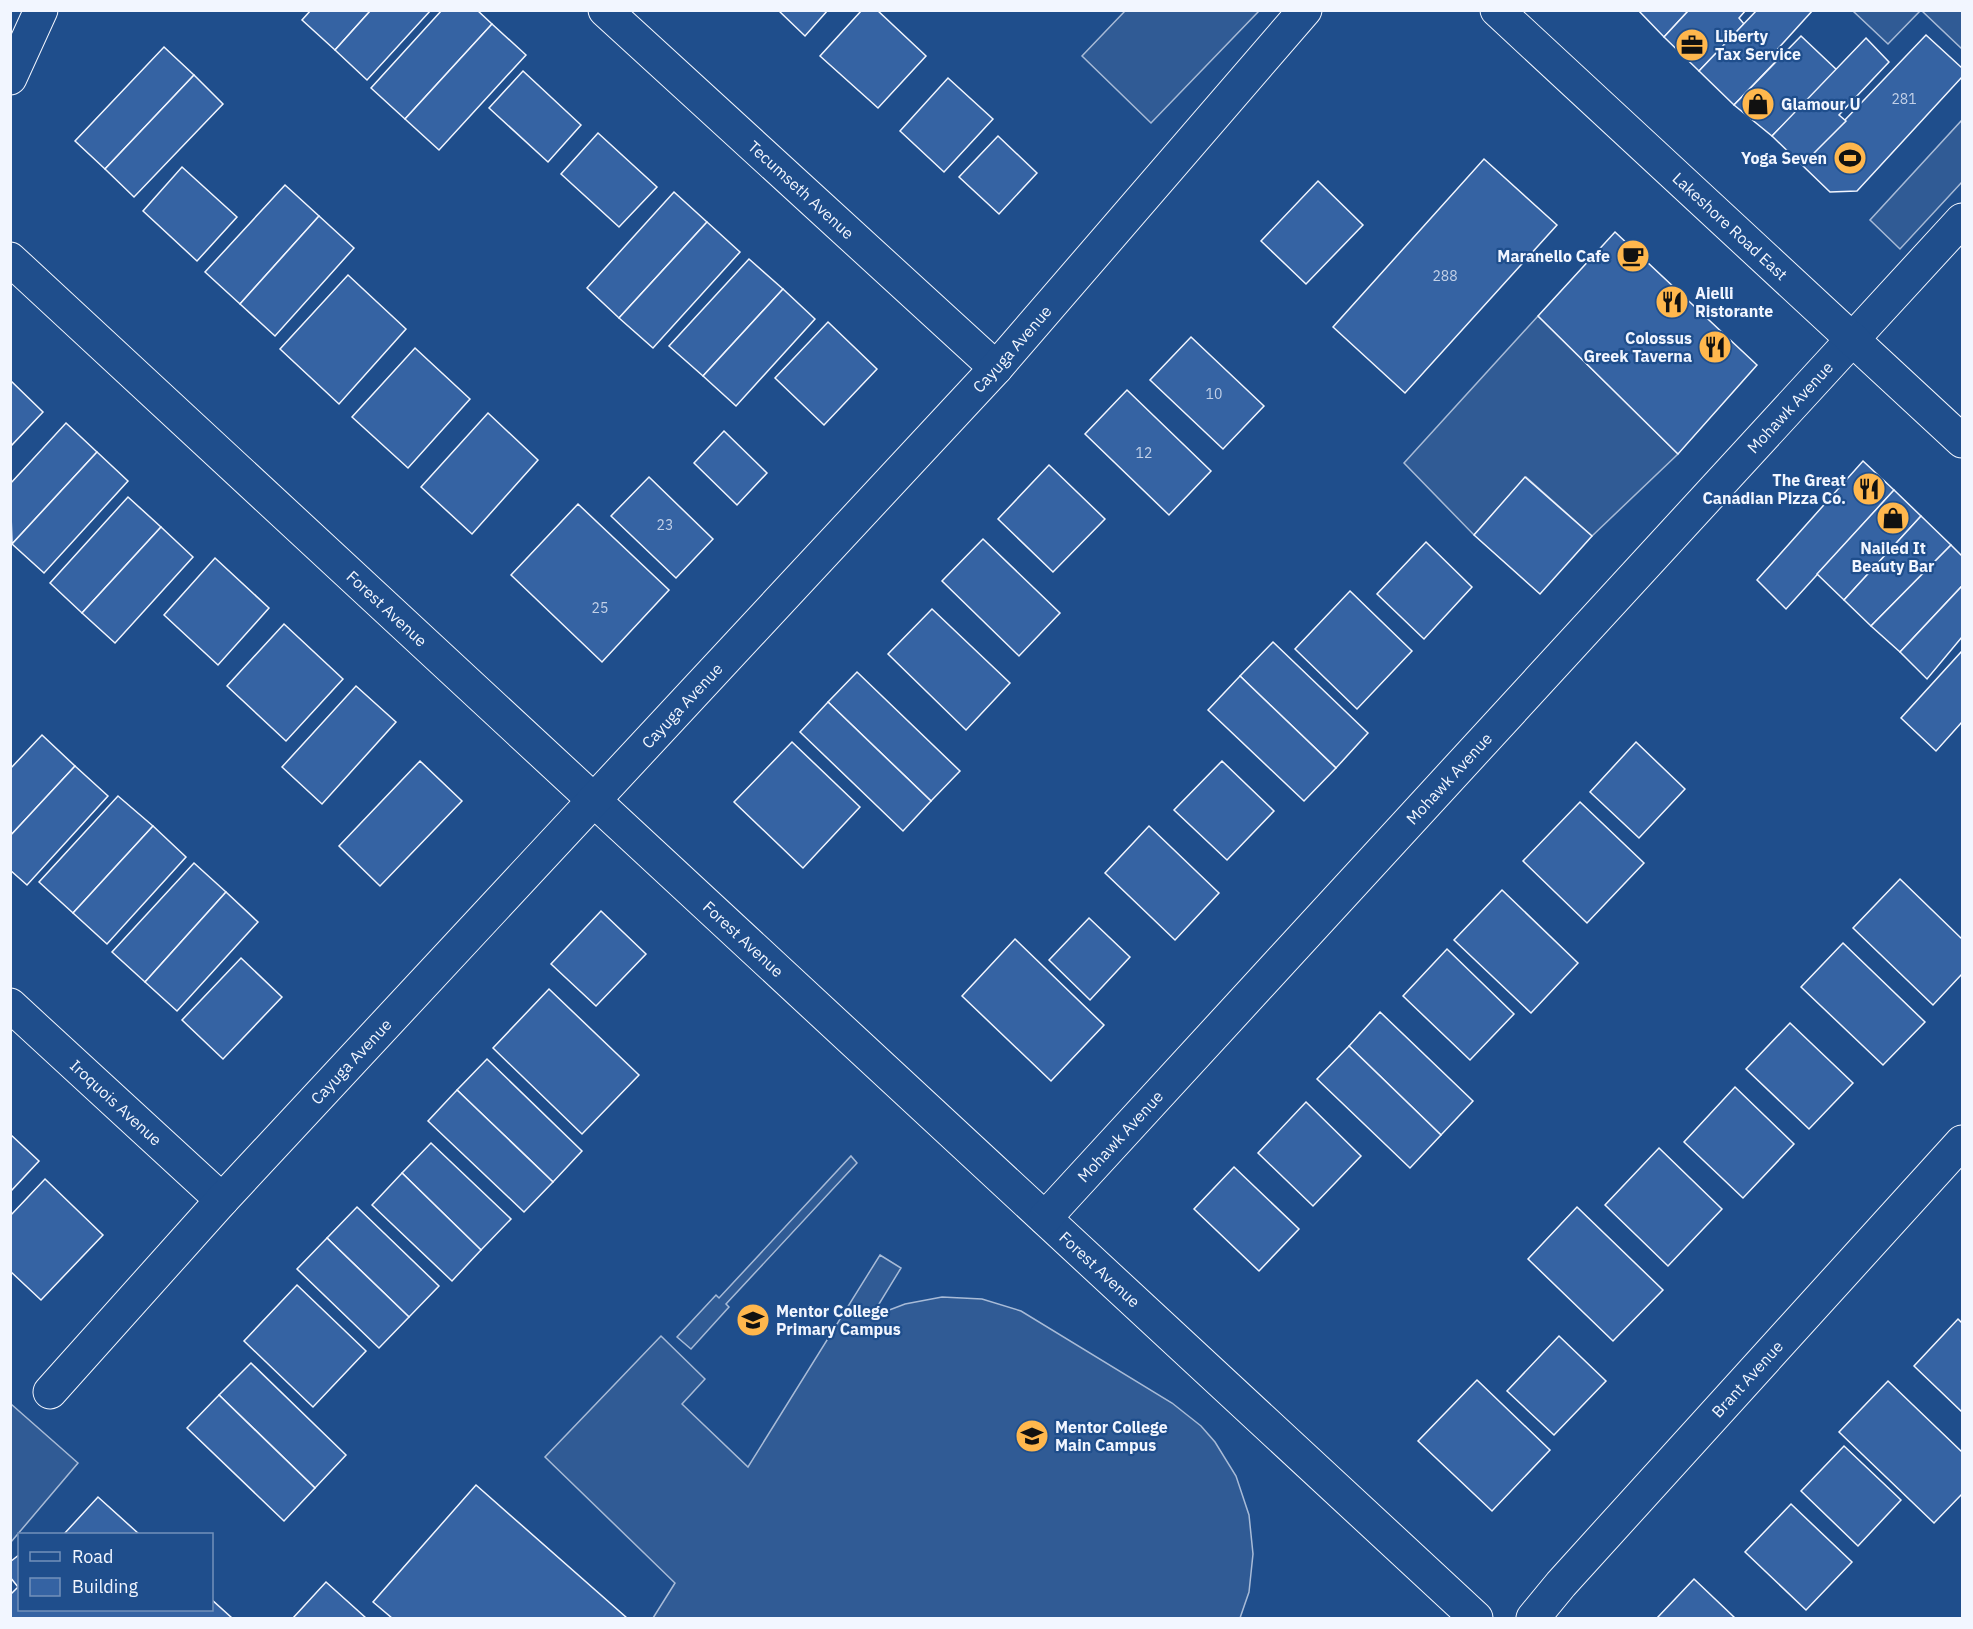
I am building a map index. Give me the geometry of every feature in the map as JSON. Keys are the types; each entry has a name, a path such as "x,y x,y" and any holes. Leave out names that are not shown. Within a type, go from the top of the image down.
{"street":[{"path":"10,78 41,10"},
{"name":"Tecumseth Avenue","path":"605,10 996,368"},
{"name":"Cayuga Avenue","path":"50,1392 222,1200 592,799 996,368 1305,10"},
{"name":"Lakeshore Road East","path":"1497,10 1962,441"},
{"name":"Mohawk Avenue","path":"1045,1218 1962,220"},
{"name":"Forest Avenue","path":"10,259 1476,1618"},
{"name":"Iroquois Avenue","path":"10,1005 222,1200"},
{"name":"Brant Avenue","path":"1533,1618 1569,1575 1962,1142"}],"shaded area":[{"path":"1125,11 1259,11 1151,123 1082,56"},
{"path":"1853,11 1920,11 1888,44"},
{"path":"1922,11 1962,11 1962,49"},
{"path":"1962,120 1962,182 1900,249 1870,220"},
{"path":"1538,316 1678,454 1592,536 1526,477 1474,535 1404,463"},
{"path":"851,1156 857,1163 726,1304 729,1307 691,1349 677,1337 716,1295 719,1298"},
{"name":"Mentor College Main Campus","path":"880,1255 901,1268 871,1317 905,1304 942,1297 982,1299 1021,1311 1172,1403 1201,1426 1215,1442 1236,1476 1249,1515 1253,1554 1249,1592 1240,1618 653,1618 675,1583 545,1457 661,1336 705,1379 682,1404 748,1467"},
{"path":"11,1404 78,1463 11,1542"}],"building":[{"path":"311,10 371,10 335,50 302,20"},
{"path":"371,10 431,10 367,80 335,50"},
{"path":"442,10 477,10 492,24 405,119 371,88"},
{"path":"778,10 828,10 805,36"},
{"path":"862,10 877,10 926,56 878,108 820,56"},
{"path":"1638,10 1689,10 1664,37"},
{"path":"1689,10 1746,10 1739,18 1744,24 1699,71 1664,37"},
{"path":"1757,10 1813,10 1775,52 1780,57 1734,105 1699,71"},
{"path":"492,24 526,55 439,150 405,119"},
{"path":"1926,35 1962,68 1962,77 1857,191 1830,192 1802,165"},
{"path":"1801,36 1838,71 1772,136 1734,105"},
{"path":"1866,38 1889,62 1839,115 1846,121 1802,165 1772,136"},
{"path":"164,47 194,75 105,169 75,141"},
{"path":"523,71 581,125 548,162 489,108"},
{"path":"194,75 223,104 134,197 105,169"},
{"path":"948,78 993,119 944,172 900,131"},
{"path":"598,133 657,187 619,227 561,174"},
{"path":"998,136 1037,173 999,214 959,177"},
{"path":"1484,159 1557,225 1405,393 1333,327"},
{"path":"182,167 237,217 197,261 143,211"},
{"path":"1318,181 1363,225 1306,284 1261,241"},
{"path":"285,185 319,216 240,304 205,272"},
{"path":"674,192 707,222 619,318 587,288"},
{"path":"319,216 354,248 275,336 240,304"},
{"path":"707,222 740,252 653,348 619,318"},
{"path":"1615,232 1757,365 1678,454 1538,316"},
{"path":"749,259 783,289 703,376 669,346"},
{"path":"348,275 406,329 339,404 280,349"},
{"path":"783,289 815,319 736,406 703,376"},
{"path":"828,322 877,369 824,425 775,378"},
{"path":"1191,337 1264,406 1223,449 1150,380"},
{"path":"415,348 470,399 408,468 352,417"},
{"path":"10,380 43,412 10,447"},
{"path":"1127,390 1211,471 1169,515 1085,434"},
{"path":"488,413 538,460 472,534 421,487"},
{"path":"66,423 97,452 12,544 10,484"},
{"path":"724,431 767,473 737,505 694,463"},
{"path":"97,452 128,481 44,573 12,544"},
{"path":"1863,461 1894,490 1786,609 1757,580"},
{"path":"1049,465 1105,519 1053,572 998,519"},
{"path":"649,477 713,539 676,578 611,516"},
{"path":"1525,477 1592,536 1540,594 1474,535"},
{"path":"1894,490 1921,516 1844,600 1817,574"},
{"path":"128,497 161,527 82,613 50,583"},
{"path":"578,504 669,590 602,662 511,575"},
{"path":"1921,516 1951,545 1871,626 1844,600"},
{"path":"161,527 193,557 115,643 82,613"},
{"path":"983,539 1060,613 1019,656 942,581"},
{"path":"1426,542 1472,587 1424,639 1377,594"},
{"path":"1951,545 1962,556 1962,586 1900,652 1871,626"},
{"path":"215,558 269,608 218,665 164,615"},
{"path":"1962,586 1962,637 1927,679 1900,652"},
{"path":"1350,591 1412,651 1357,709 1295,649"},
{"path":"932,609 1010,683 966,730 888,654"},
{"path":"284,624 343,679 286,741 227,686"},
{"path":"1273,642 1368,733 1336,768 1240,676"},
{"path":"1962,651 1962,722 1936,751 1901,718"},
{"path":"857,672 960,771 931,801 828,702"},
{"path":"1240,676 1336,768 1304,801 1208,710"},
{"path":"356,686 396,722 322,804 282,767"},
{"path":"828,702 931,801 903,831 800,732"},
{"path":"42,735 75,766 10,836 10,769"},
{"path":"792,742 860,807 803,868 734,802"},
{"path":"1636,742 1685,789 1639,838 1590,792"},
{"path":"420,761 462,801 380,886 339,846"},
{"path":"1222,761 1274,811 1227,860 1174,810"},
{"path":"75,766 108,796 27,885 10,870 10,836"},
{"path":"118,796 153,826 73,913 39,882"},
{"path":"1580,802 1644,863 1587,923 1523,861"},
{"path":"153,826 186,857 107,944 73,913"},
{"path":"1149,826 1219,893 1175,940 1105,873"},
{"path":"194,863 226,892 145,982 112,952"},
{"path":"1900,879 1962,939 1962,974 1933,1005 1853,928"},
{"path":"1502,890 1578,963 1531,1013 1454,940"},
{"path":"226,892 258,922 177,1011 145,982"},
{"path":"601,911 646,954 596,1006 551,964"},
{"path":"1089,918 1130,957 1090,1000 1049,960"},
{"path":"1015,939 1104,1025 1051,1081 962,996"},
{"path":"1843,943 1925,1022 1883,1065 1801,987"},
{"path":"1447,949 1514,1014 1470,1060 1403,996"},
{"path":"241,958 282,997 223,1059 182,1020"},
{"path":"549,989 639,1075 582,1134 493,1048"},
{"path":"1380,1012 1473,1101 1441,1135 1349,1046"},
{"path":"1790,1023 1853,1083 1809,1129 1746,1069"},
{"path":"1349,1046 1441,1135 1410,1168 1317,1079"},
{"path":"487,1059 582,1151 553,1182 457,1090"},
{"path":"1735,1087 1794,1144 1743,1198 1684,1142"},
{"path":"457,1090 553,1182 524,1212 428,1121"},
{"path":"1306,1102 1361,1156 1313,1206 1258,1153"},
{"path":"10,1134 39,1161 10,1192"},
{"path":"431,1143 511,1219 481,1250 402,1173"},
{"path":"1659,1148 1722,1209 1668,1266 1605,1205"},
{"path":"1234,1167 1299,1229 1259,1271 1194,1209"},
{"path":"402,1173 481,1250 452,1281 372,1205"},
{"path":"45,1179 103,1235 41,1300 10,1271 10,1216"},
{"path":"357,1207 439,1286 409,1317 327,1238"},
{"path":"1577,1207 1663,1290 1613,1341 1528,1259"},
{"path":"327,1238 409,1317 379,1348 297,1269"},
{"path":"297,1285 366,1351 313,1407 244,1341"},
{"path":"1958,1319 1962,1323 1962,1412 1914,1366"},
{"path":"1559,1336 1606,1381 1554,1435 1507,1391"},
{"path":"251,1363 346,1455 315,1488 219,1395"},
{"path":"1477,1380 1550,1450 1492,1511 1418,1441"},
{"path":"1888,1381 1962,1452 1962,1494 1934,1523 1839,1432"},
{"path":"219,1395 315,1488 284,1521 187,1428"},
{"path":"1844,1446 1901,1500 1858,1546 1801,1491"},
{"path":"476,1485 627,1618 392,1618 373,1602"},
{"path":"98,1497 138,1533 65,1533"},
{"path":"1791,1504 1852,1562 1806,1610 1745,1552"},
{"path":"18,1556 18,1587 10,1577 10,1562"},
{"path":"1694,1579 1735,1618 1657,1618"},
{"path":"326,1582 366,1618 293,1618"},
{"path":"18,1587 18,1611 213,1611 213,1601 232,1618 10,1618 10,1595"}],"place":[{"name":"Liberty Tax Service","path":"1692,45"},
{"name":"Glamour U","path":"1758,104"},
{"name":"Yoga Seven","path":"1850,158"},
{"name":"Maranello Cafe","path":"1633,256"},
{"name":"Aielli Ristorante","path":"1672,302"},
{"name":"Colossus Greek Taverna","path":"1715,347"},
{"name":"The Great Canadian Pizza Co.","path":"1869,489"},
{"name":"Nailed It Beauty Bar","path":"1893,518"},
{"name":"Mentor College Primary Campus","path":"753,1320"},
{"name":"Mentor College Main Campus","path":"1032,1436"}]}
